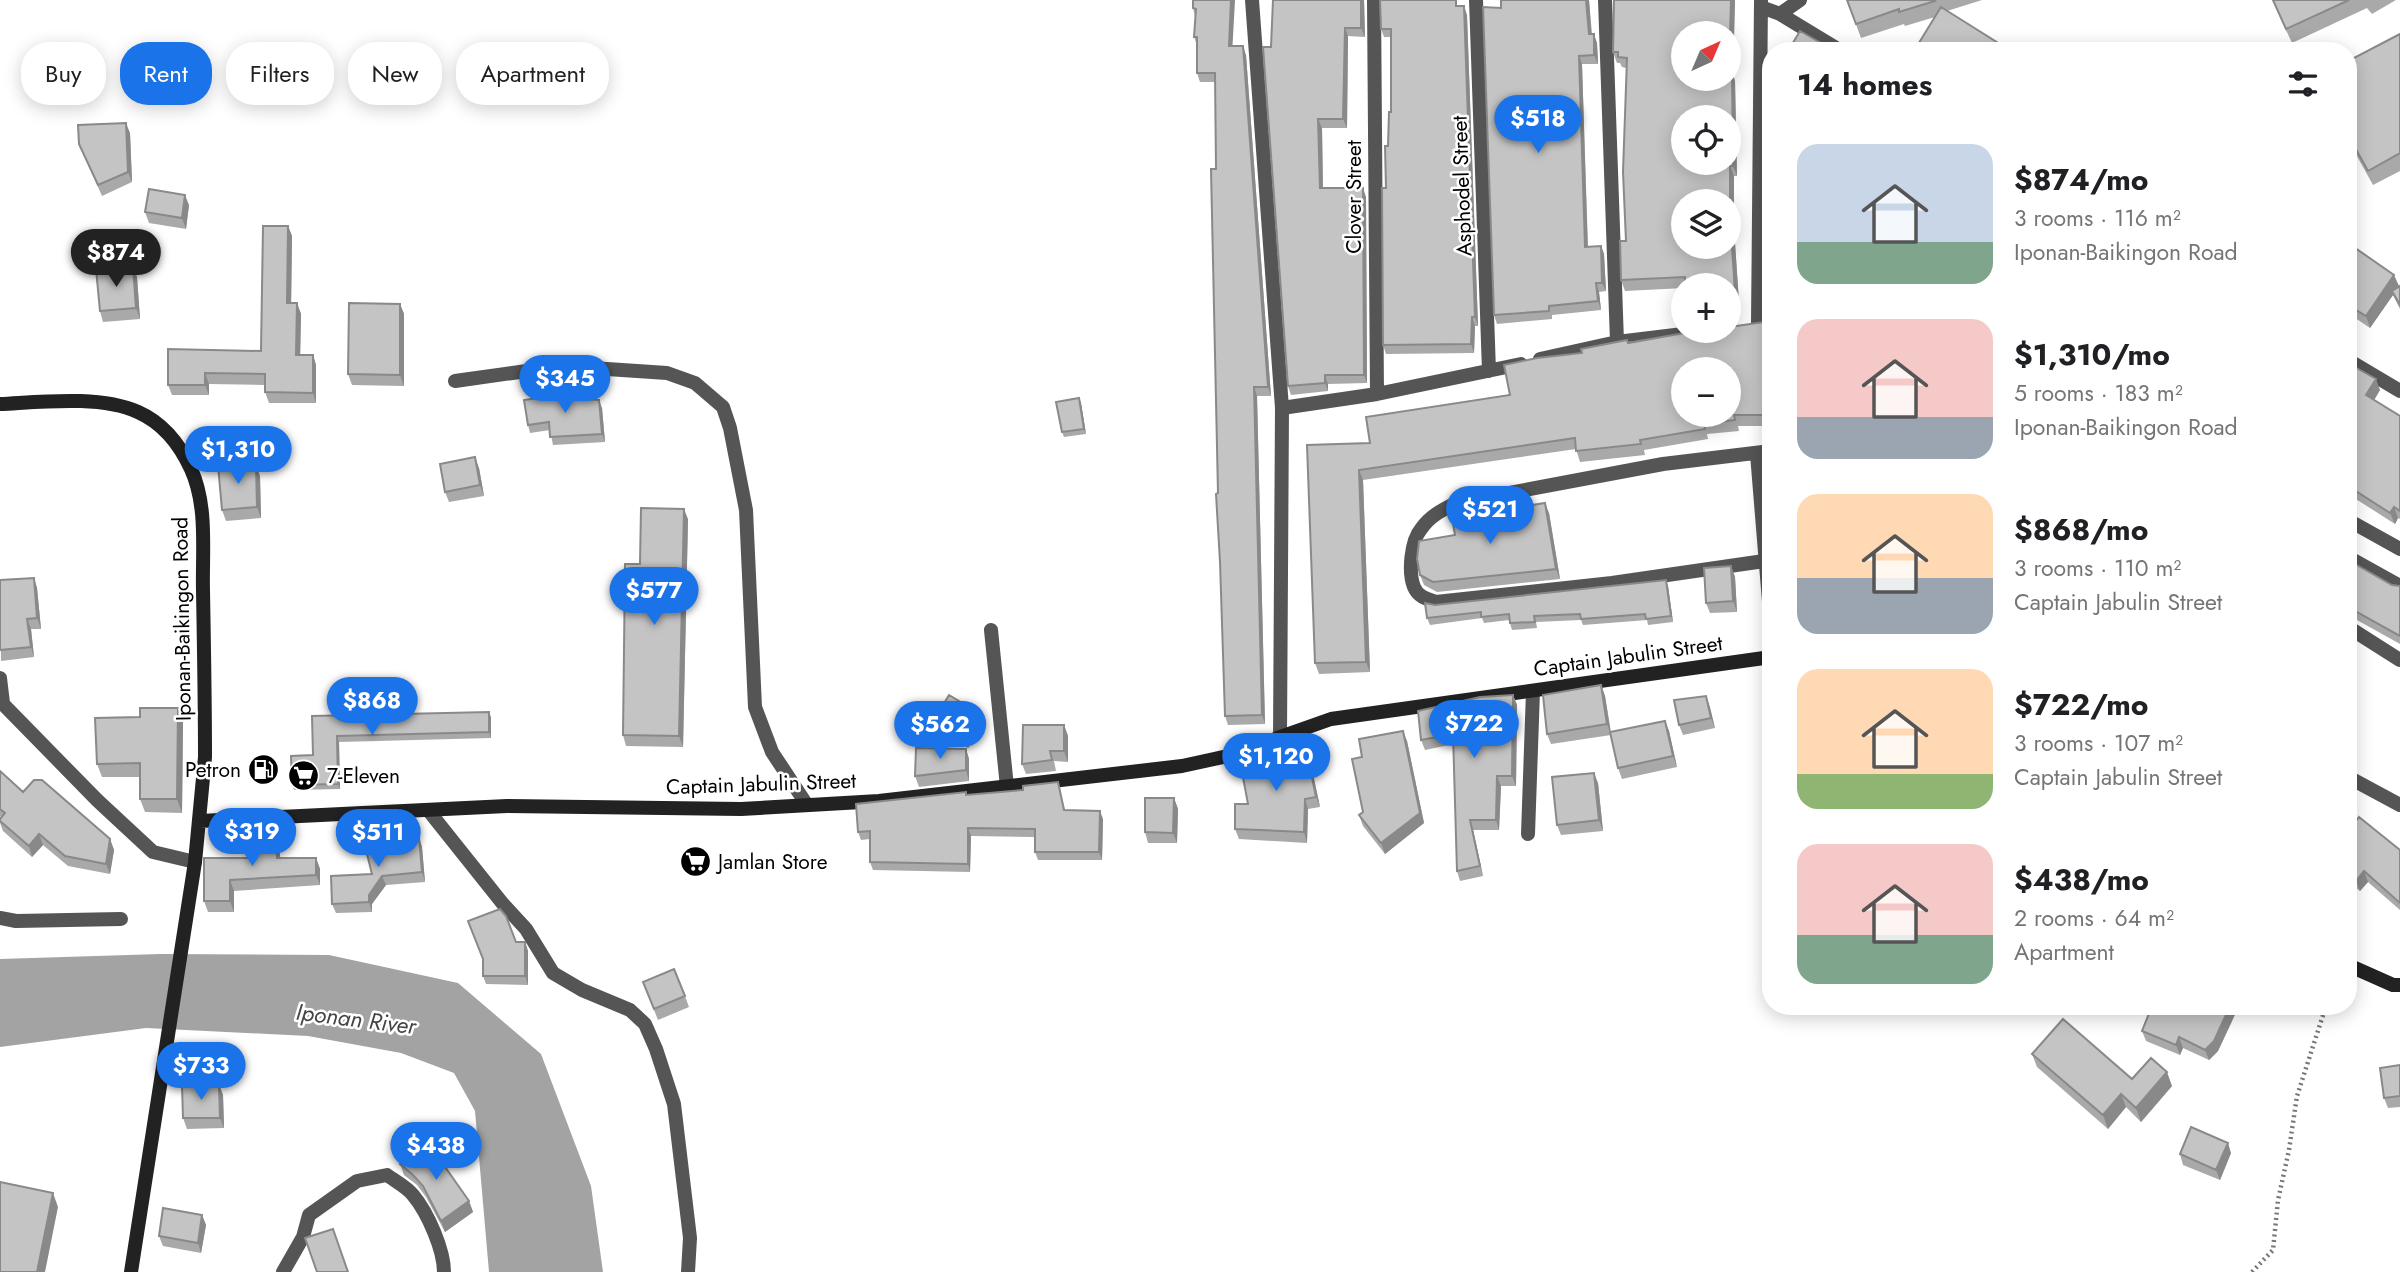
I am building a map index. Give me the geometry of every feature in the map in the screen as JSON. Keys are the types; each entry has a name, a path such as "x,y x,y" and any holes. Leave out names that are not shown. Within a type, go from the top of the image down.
{"street":[{"path":"1252,0 1282,408 1280,737"},
{"name":"Clover Street","path":"1374,0 1377,394"},
{"name":"Asphodel Street","path":"1476,0 1489,371"},
{"path":"1605,0 1617,342"},
{"path":"1780,14 1800,0"},
{"path":"1761,3 1826,42"},
{"path":"1761,3 1762,42"},
{"path":"1741,327 1762,323"},
{"path":"1282,408 1377,394 1617,342 1671,335"},
{"path":"2357,365 2400,391"},
{"path":"455,381 562,366 667,373 695,383 723,407 730,428 746,510 755,708 772,752 807,805"},
{"name":"Iponan-Baikingon Road","path":"0,404 88,402 114,404 137,411 159,424 178,446 192,471 202,514 205,757 200,821 131,1272"},
{"path":"1762,453 1663,464 1456,503 1433,515 1418,531 1411,560 1414,587 1423,599 1436,602 1612,583 1762,561"},
{"path":"2357,525 2400,550"},
{"path":"2357,562 2400,586"},
{"path":"991,630 1007,787"},
{"path":"2357,632 2400,660"},
{"name":"Captain Jabulin Street","path":"200,821 507,806 741,809 879,801 1182,766 1247,752 1331,719 1762,658"},
{"path":"0,678 1,702 97,800 153,852 195,862"},
{"path":"1528,834 1533,691"},
{"path":"2357,782 2400,806"},
{"path":"428,810 526,929 553,973 582,990 630,1010 645,1024 674,1104 690,1238 688,1272"},
{"path":"0,918 16,921 121,919"},
{"path":"2357,969 2393,985 2400,985"},
{"path":"283,1272 303,1237 309,1215 357,1181 387,1175 413,1194 430,1221 444,1260 444,1272"}],"path":[{"path":"2252,1272 2273,1250 2278,1200 2297,1096 2323,1015"}],"water":[{"name":"Iponan River","path":"160,954 329,955 458,983 541,1054 591,1186 603,1272 489,1272 475,1111 454,1073 401,1053 308,1036 146,1028 0,1047 0,959"}],"building":[{"path":"1193,0 1231,0 1229,46 1243,46 1268,387 1254,387 1262,715 1225,716 1216,494 1211,169 1216,169 1215,73 1197,73 1197,37 1194,37 1196,9 1193,8"},
{"path":"1273,0 1361,0 1361,28 1345,28 1343,119 1318,119 1320,188 1363,188 1364,375 1325,375 1325,383 1288,386 1263,47 1271,47"},
{"path":"1380,0 1456,0 1456,6 1464,6 1475,317 1472,317 1471,344 1383,345 1382,188 1386,188 1385,146 1388,146 1391,112 1391,29 1381,29"},
{"path":"1501,0 1586,0 1589,34 1594,34 1594,55 1579,56 1585,247 1601,246 1602,283 1596,283 1598,301 1549,306 1549,311 1494,315 1483,7 1501,8"},
{"path":"1614,0 1731,0 1730,21 1671,21 1671,91 1732,91 1732,105 1671,105 1671,175 1730,175 1730,189 1671,189 1671,259 1733,259 1734,273 1671,273 1671,278 1621,280 1620,241 1626,241 1623,172 1627,58 1618,57 1618,52 1613,52"},
{"path":"1847,0 1935,1 1899,12 1899,9 1856,24"},
{"path":"2273,0 2349,0 2286,29"},
{"path":"1941,7 1997,42 1920,42"},
{"path":"1800,31 1819,42 1793,42"},
{"path":"2400,34 2400,153 2368,171 2357,151 2357,56"},
{"path":"126,123 128,172 98,185 79,144 78,125"},
{"path":"149,189 185,195 182,218 145,212"},
{"path":"263,226 288,226 287,303 297,303 296,355 313,355 313,393 265,392 265,374 205,373 205,385 168,385 168,349 261,351"},
{"path":"2357,249 2394,275 2366,316 2357,310"},
{"path":"133,267 136,308 100,311 96,269"},
{"path":"2400,286 2400,305 2392,291"},
{"path":"349,303 400,304 400,375 348,374"},
{"path":"1762,322 1762,415 1741,415 1741,357 1671,357 1671,427 1705,429 1640,440 1641,444 1576,451 1575,438 1359,470 1366,662 1315,663 1307,445 1370,443 1366,417 1510,395 1504,365 1582,353 1581,349 1627,340 1628,343 1671,335 1671,343 1741,343 1741,325"},
{"path":"2357,368 2376,379 2366,395 2400,416 2400,511 2394,507 2390,513 2357,492"},
{"path":"564,394 564,397 599,400 602,434 550,437 549,422 528,425 524,400"},
{"path":"1079,398 1084,429 1062,432 1056,402"},
{"path":"475,457 480,485 445,492 440,464"},
{"path":"218,465 256,465 257,507 222,510"},
{"path":"1545,503 1556,569 1433,582 1420,575 1417,559 1419,541 1455,535 1452,518"},
{"path":"641,508 684,509 679,736 623,735 625,564 640,564"},
{"path":"2357,565 2392,585 2400,586 2400,636 2357,612"},
{"path":"1731,566 1733,601 1706,603 1704,568"},
{"path":"34,578 37,618 27,619 31,647 0,650 0,580"},
{"path":"1666,580 1671,616 1646,619 1645,614 1581,619 1580,614 1534,616 1535,622 1510,623 1509,614 1481,617 1481,612 1427,618 1425,603 1435,605"},
{"path":"1601,685 1607,724 1547,734 1543,695"},
{"path":"949,695 979,713 964,738 934,720"},
{"path":"1513,695 1512,776 1497,776 1496,820 1470,820 1480,866 1457,871 1453,734 1421,740 1418,711 1480,697"},
{"path":"1706,696 1711,718 1679,725 1674,700"},
{"path":"140,708 178,708 177,799 140,799 140,763 97,764 95,718 140,717"},
{"path":"489,712 489,732 337,736 338,784 292,785 291,756 313,755 312,716"},
{"path":"1665,721 1673,756 1618,768 1610,732"},
{"path":"1023,725 1064,725 1064,751 1050,751 1052,760 1022,764"},
{"path":"1403,731 1420,813 1381,843 1359,815 1363,812 1352,759 1362,757 1359,739"},
{"path":"916,748 966,749 966,770 915,776"},
{"path":"1306,749 1316,797 1305,799 1304,832 1235,829 1235,804 1248,804 1240,761"},
{"path":"0,771 23,792 34,780 42,780 110,839 106,864 65,856 39,834 29,846 0,821 5,813 0,809"},
{"path":"1594,773 1599,820 1557,825 1552,777"},
{"path":"1058,782 1064,810 1100,811 1099,852 1035,852 1035,829 968,828 968,864 870,862 870,831 858,832 856,804 966,792 966,795 1023,790 1023,786"},
{"path":"1145,798 1174,798 1173,833 1145,832"},
{"path":"2359,817 2400,850 2400,903 2364,871 2357,880"},
{"path":"275,830 277,858 316,858 316,875 230,880 230,901 204,901 204,858 255,858 254,832"},
{"path":"419,838 422,872 382,876 369,895 369,902 332,904 331,876 372,874 364,842"},
{"path":"500,909 506,916 516,942 525,942 525,976 483,976 483,959 468,921"},
{"path":"674,969 685,996 654,1009 643,982"},
{"path":"2148,1015 2226,1015 2214,1041 2205,1050 2179,1037 2176,1045 2142,1031"},
{"path":"2063,1019 2132,1079 2151,1058 2167,1072 2136,1108 2121,1094 2103,1115 2032,1054"},
{"path":"2400,1065 2400,1096 2384,1098 2380,1068"},
{"path":"219,1085 220,1118 183,1118 182,1086"},
{"path":"2191,1127 2228,1143 2216,1170 2180,1154"},
{"path":"429,1144 469,1201 441,1221 423,1186 400,1164"},
{"path":"0,1182 53,1193 37,1272 0,1272"},
{"path":"163,1208 202,1215 198,1243 159,1236"},
{"path":"333,1229 348,1272 317,1272 305,1238"}],"place":[{"name":"Petron","path":"264,770"},
{"name":"7-Eleven","path":"304,776"},
{"name":"Jamlan Store","path":"695,862"}]}
